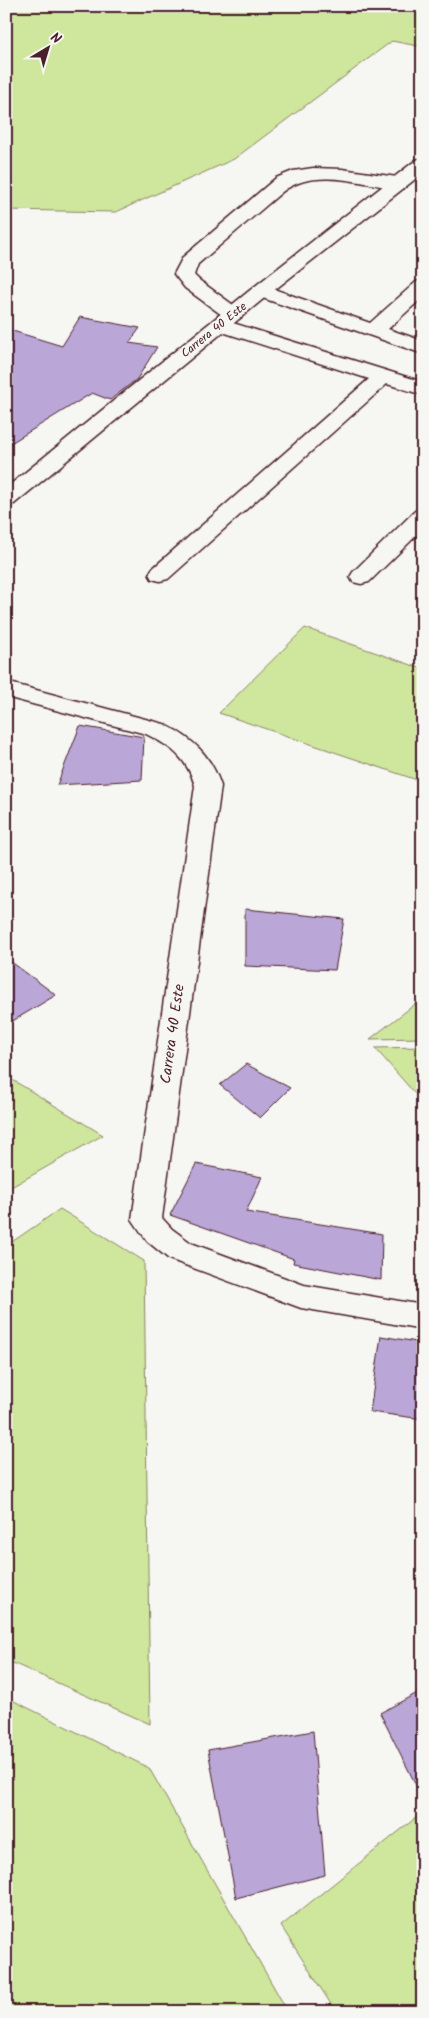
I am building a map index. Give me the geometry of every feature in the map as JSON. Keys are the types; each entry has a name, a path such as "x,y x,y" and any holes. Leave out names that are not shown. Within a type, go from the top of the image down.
{"street":[{"name":"Carrera 40 Este","path":"6,498 261,291 423,164"},
{"path":"397,183 332,174 305,174 288,179 190,261 184,272 184,277 226,320 423,390"},
{"path":"373,331 423,286"},
{"path":"261,291 423,348"},
{"path":"160,574 383,377"},
{"path":"361,577 423,516"},
{"name":"Carrera 40 Este","path":"6,689 155,729 174,738 188,749 198,760 205,773 208,786 147,1219 153,1230 180,1252 301,1296 423,1317"}],"green space":[{"path":"6,6 423,6 423,47 392,41 234,159 116,212 6,210"},
{"path":"305,628 423,669 423,782 219,713"},
{"path":"423,998 423,1038 370,1039"},
{"path":"423,1047 423,1103 375,1048"},
{"path":"6,1076 103,1135 6,1190"},
{"path":"60,1209 144,1261 150,1724 6,1660 6,1246"},
{"path":"6,1697 149,1768 288,2012 6,2012"},
{"path":"423,1812 423,2012 336,2012 281,1926"}],"building":[{"path":"80,317 140,328 129,343 157,347 137,379 110,400 92,393 6,446 6,329 62,346"},
{"path":"80,726 144,737 142,780 57,785"},
{"path":"245,909 344,919 335,970 245,966"},
{"path":"6,958 56,995 6,1025"},
{"path":"246,1064 290,1088 260,1118 220,1085"},
{"path":"196,1164 262,1177 246,1212 382,1234 381,1280 293,1263 294,1259 170,1215"},
{"path":"381,1336 423,1343 423,1419 370,1412"},
{"path":"423,1690 423,1799 380,1713"},
{"path":"313,1731 325,1875 236,1898 208,1750"}]}
